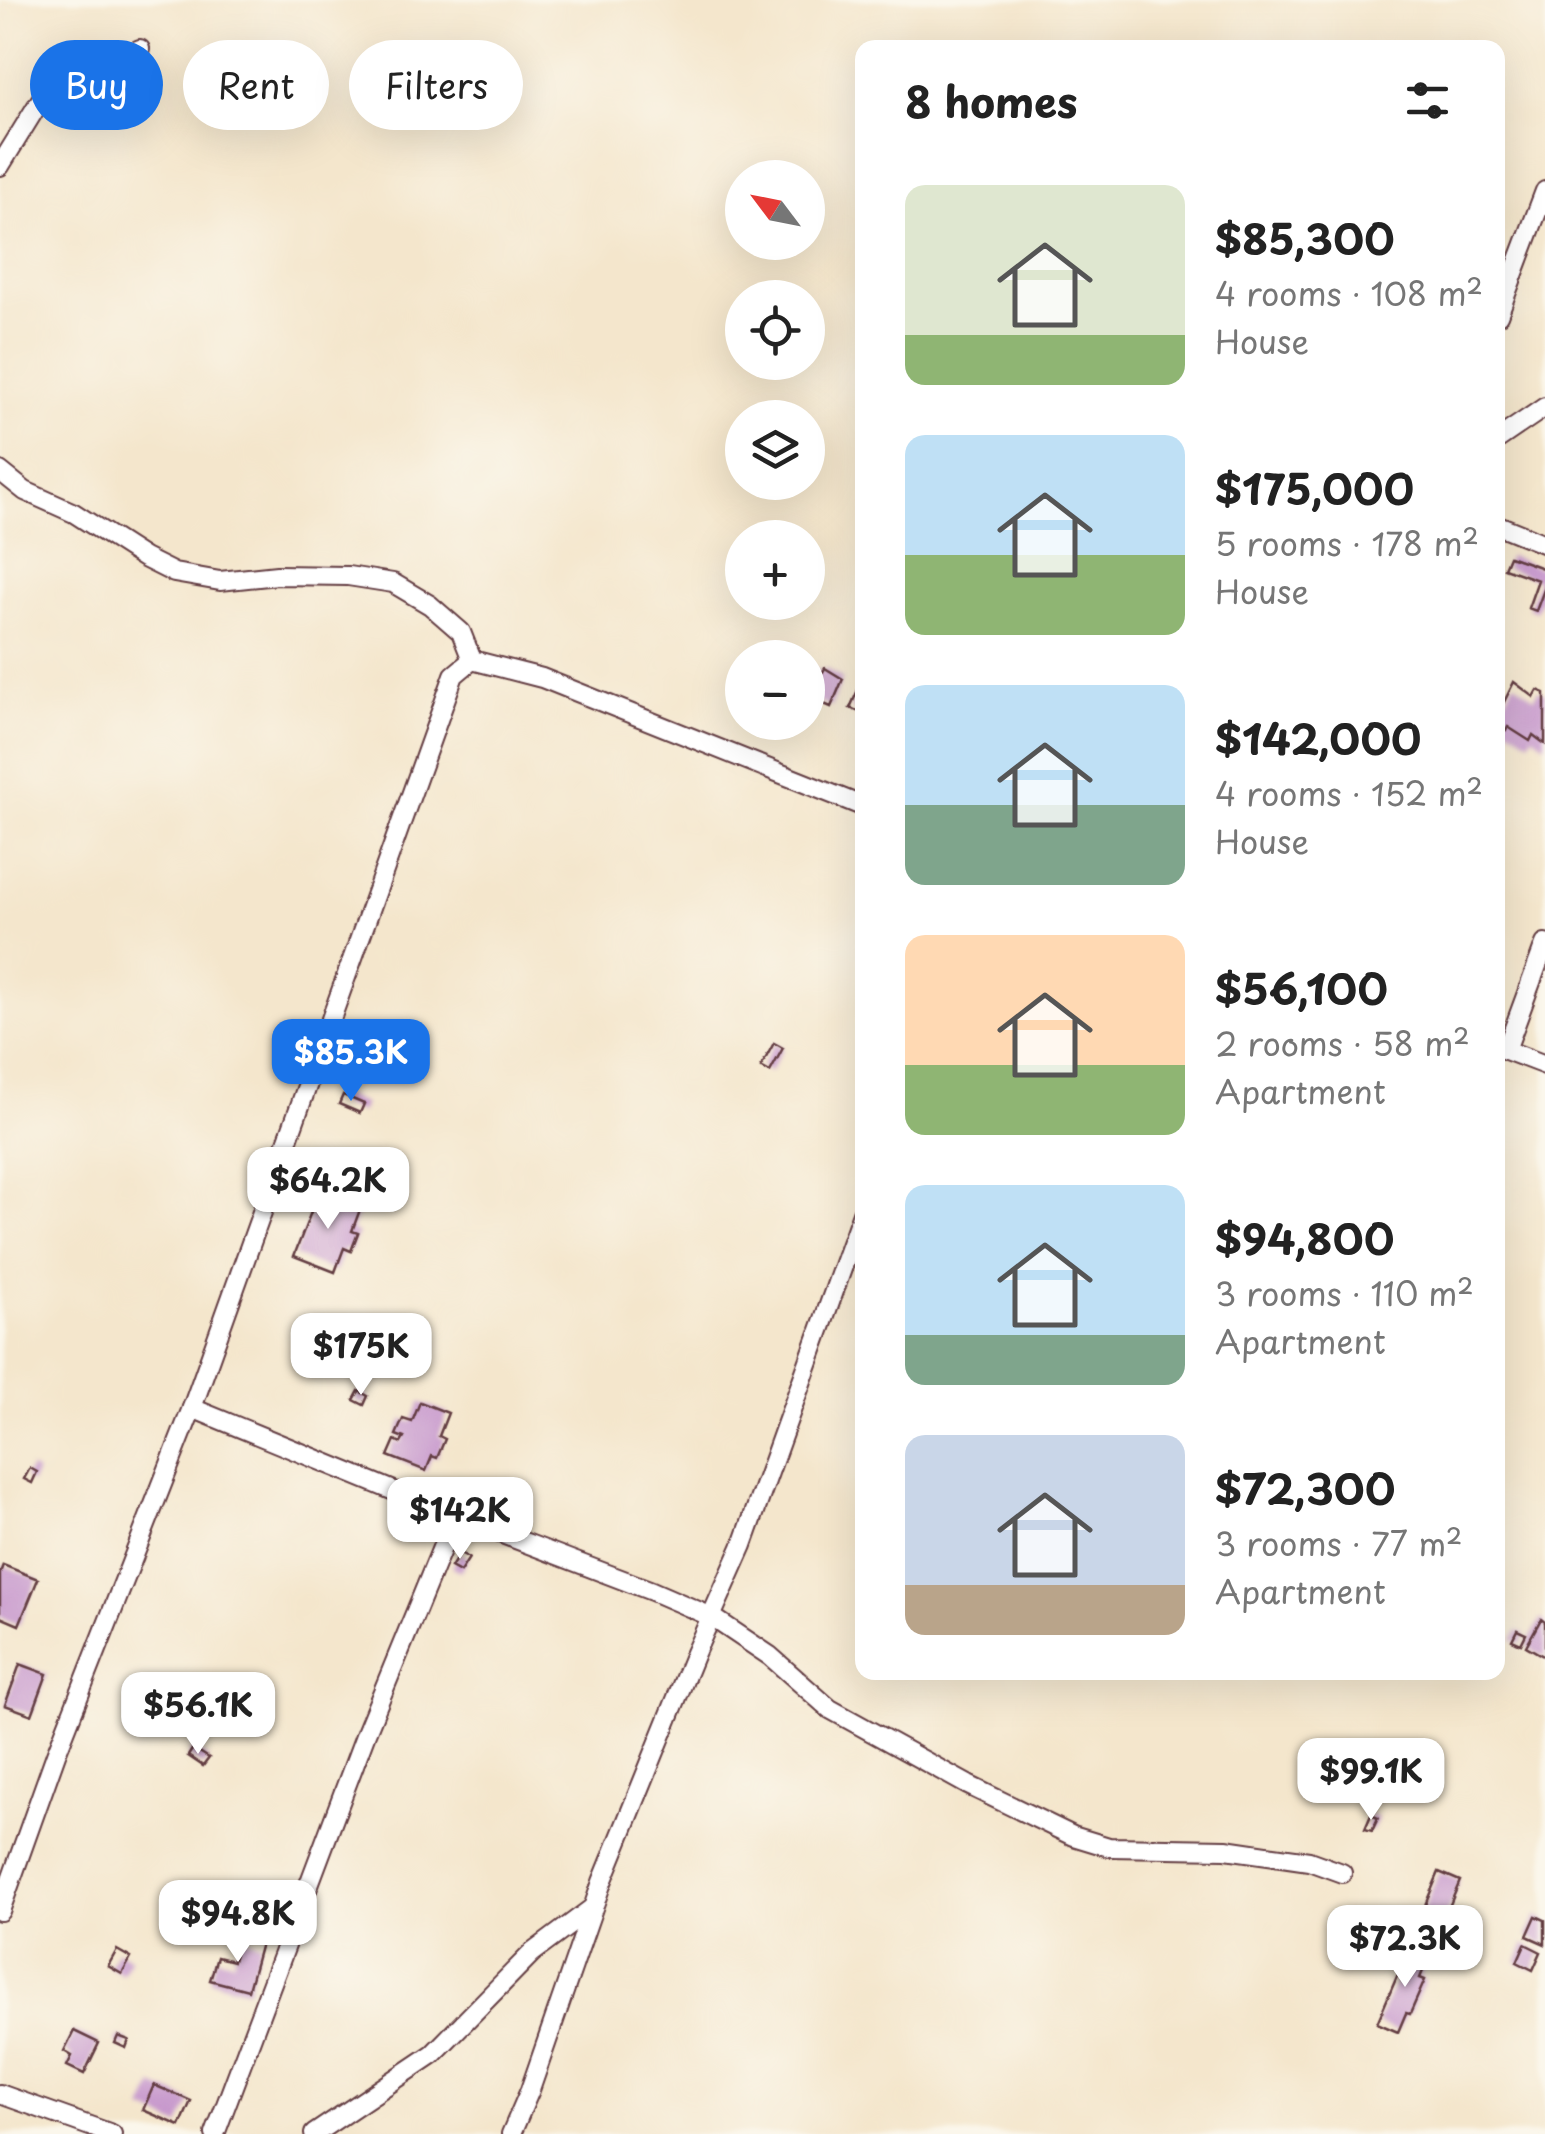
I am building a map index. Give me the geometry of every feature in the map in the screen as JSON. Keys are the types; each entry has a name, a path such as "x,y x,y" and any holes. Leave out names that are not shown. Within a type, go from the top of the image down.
{"street":[{"path":"0,166 30,118"},
{"path":"1505,296 1545,190"},
{"path":"1505,434 1545,408"},
{"path":"0,471 25,492 74,513 174,573 220,582 277,575 348,576 393,583 430,605 461,632 472,660"},
{"path":"1505,528 1545,544"},
{"path":"472,660 542,678 855,803"},
{"path":"0,1911 56,1754 192,1408 454,675 472,660"},
{"path":"1505,1042 1545,944"},
{"path":"1505,1050 1545,1065"},
{"path":"511,2134 592,1909 749,1530 855,1233"},
{"path":"192,1408 537,1550 712,1617 770,1656 830,1709 968,1785 1073,1836 1109,1848 1226,1849 1309,1861 1342,1873"},
{"path":"215,2134 366,1733 455,1516"},
{"path":"314,2134 432,2054 532,1953 592,1909"},
{"path":"0,2094 112,2134"}],"building":[{"path":"1509,556 1545,569 1545,587 1536,611 1528,608 1538,580 1505,566"},
{"path":"825,668 843,679 831,707 825,704"},
{"path":"1514,682 1534,697 1538,690 1545,693 1545,744 1533,735 1530,741 1508,727 1505,730 1505,700"},
{"path":"774,1043 783,1048 770,1072 761,1067"},
{"path":"343,1095 364,1104 360,1113 339,1104"},
{"path":"319,1191 361,1207 352,1231 358,1233 351,1251 344,1248 335,1272 294,1256"},
{"path":"359,1391 368,1396 364,1405 354,1400"},
{"path":"420,1402 448,1413 439,1436 445,1439 426,1471 388,1456 395,1440 401,1443 404,1438 396,1435 403,1419 412,1422"},
{"path":"30,1468 37,1472 32,1483 24,1479"},
{"path":"460,1553 469,1558 460,1572 451,1567"},
{"path":"3,1565 38,1579 19,1625 0,1617"},
{"path":"1541,1619 1545,1622 1545,1657 1526,1646"},
{"path":"1517,1630 1526,1634 1521,1644 1512,1640"},
{"path":"20,1664 47,1674 32,1715 5,1705"},
{"path":"193,1748 209,1758 203,1766 188,1756"},
{"path":"1371,1815 1378,1818 1372,1831 1365,1829"},
{"path":"1439,1872 1460,1881 1438,1933 1417,1924"},
{"path":"265,1915 279,1921 275,1929 261,1923"},
{"path":"1536,1916 1545,1920 1545,1944 1527,1936"},
{"path":"240,1936 261,1943 248,1990 210,1980 217,1957 233,1961"},
{"path":"1525,1944 1541,1952 1533,1970 1517,1962"},
{"path":"1410,1946 1430,1954 1420,1978 1425,1980 1398,2032 1377,2023"},
{"path":"117,1950 131,1958 122,1974 108,1966"},
{"path":"74,2031 99,2043 84,2074 67,2066 72,2056 64,2051"},
{"path":"118,2036 129,2040 126,2048 115,2043"},
{"path":"154,2085 191,2101 180,2126 143,2110"}]}
